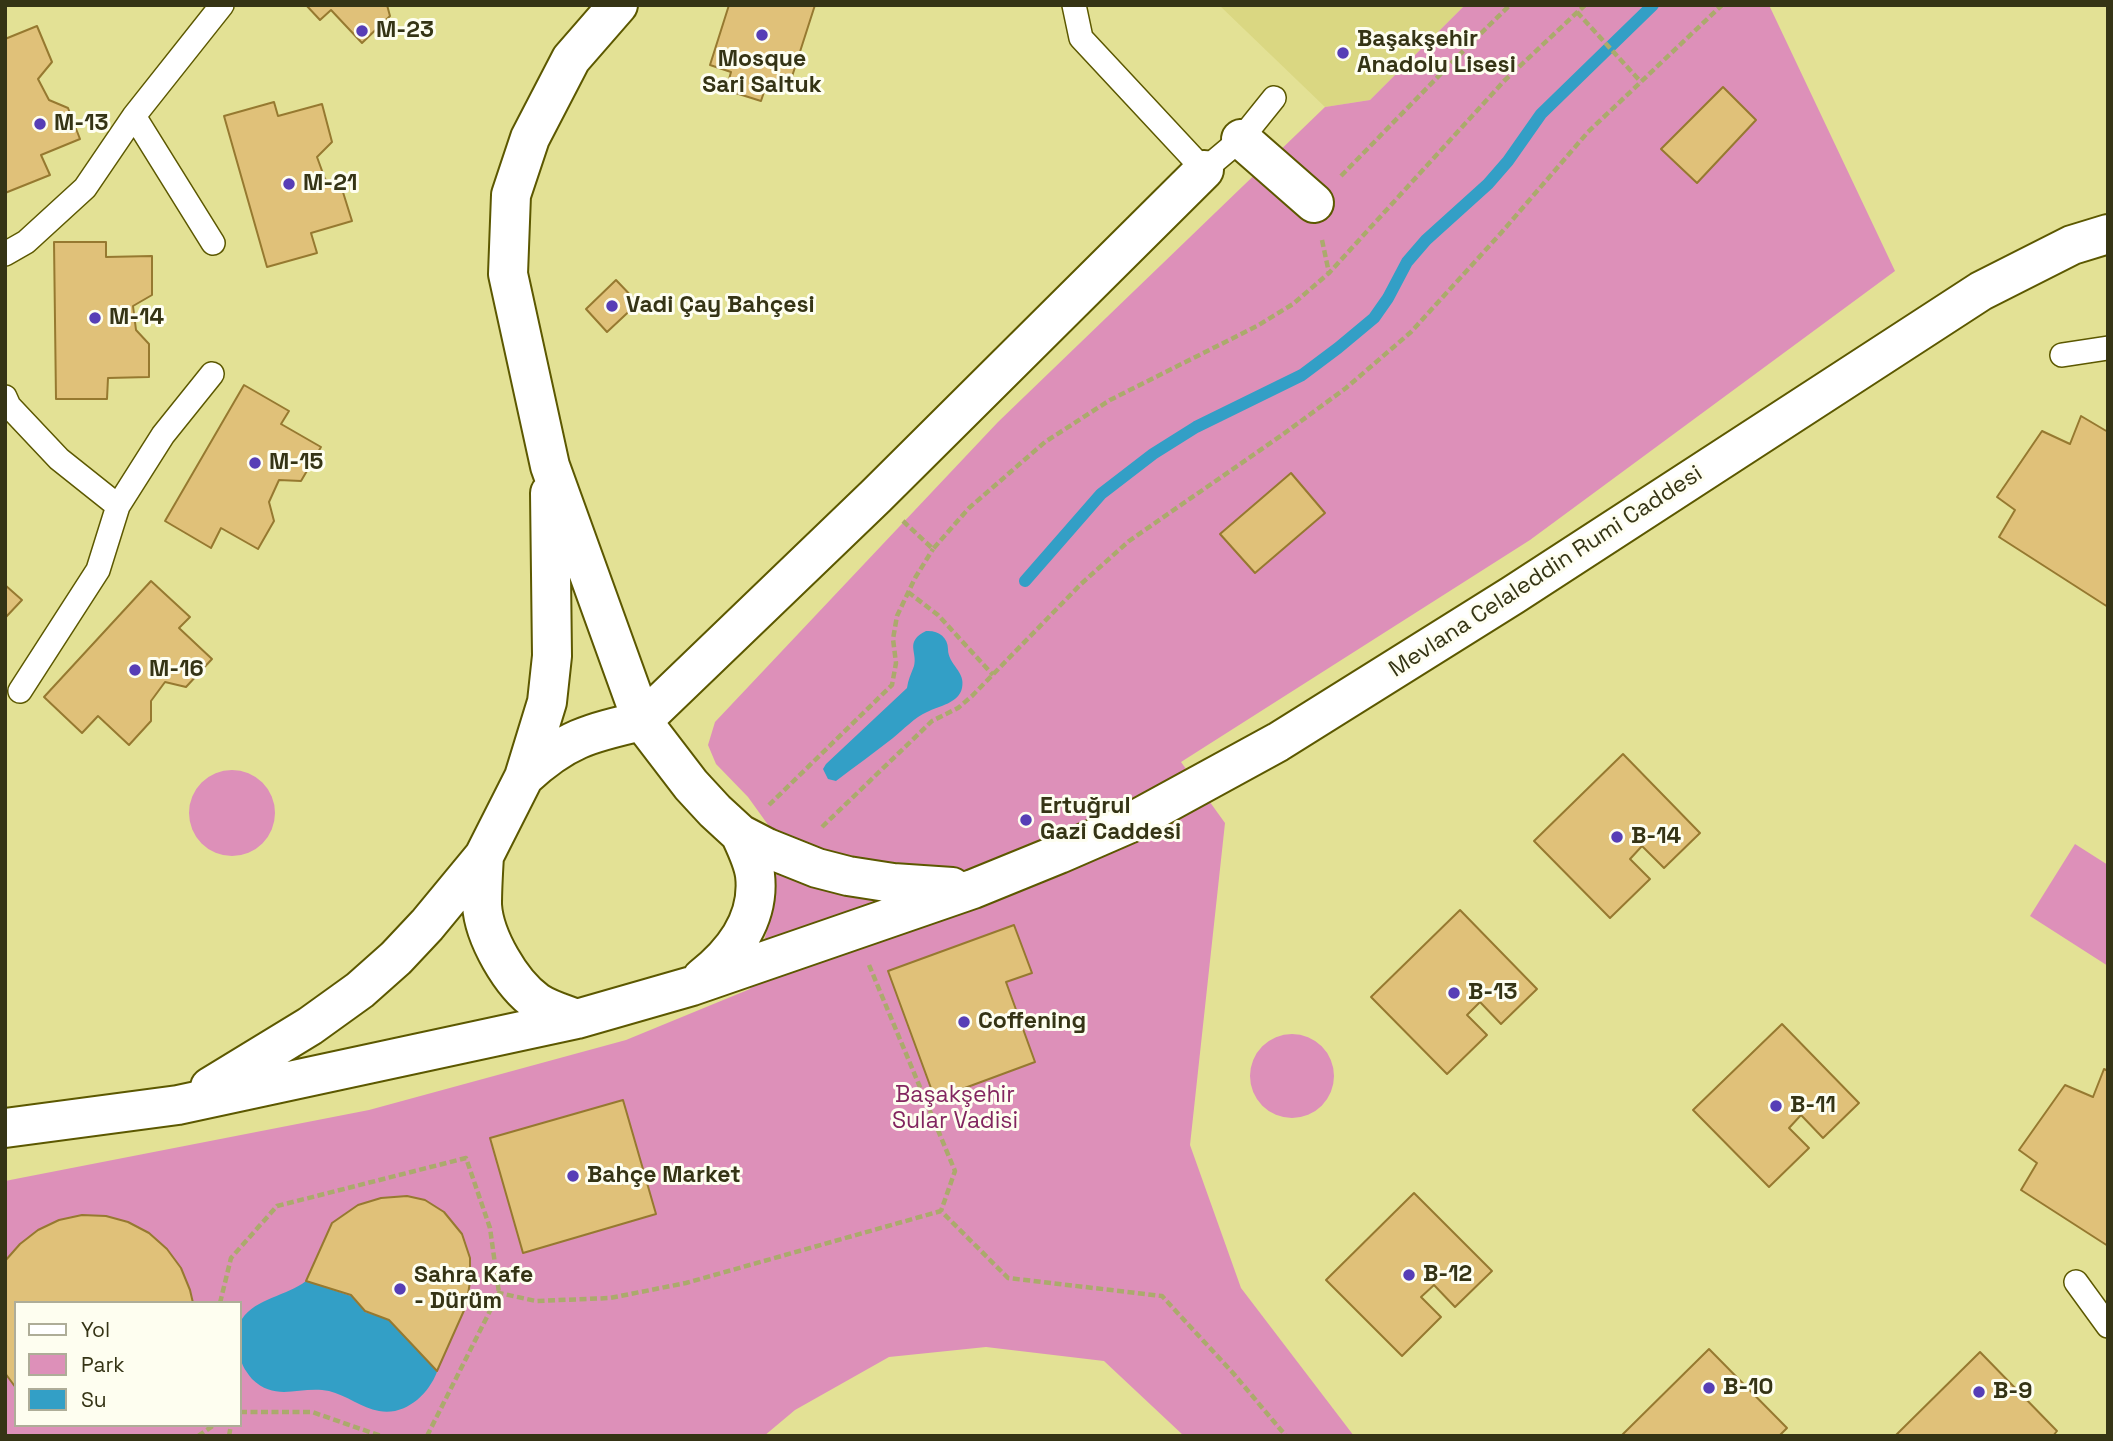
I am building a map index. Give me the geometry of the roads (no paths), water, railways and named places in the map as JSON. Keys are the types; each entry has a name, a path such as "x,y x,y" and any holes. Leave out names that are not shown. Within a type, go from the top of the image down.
{"street":[{"path":"618,5 571,59 530,138 511,195 508,274 550,466 642,721 691,785 740,834 789,858 827,871 893,883 973,889"},
{"path":"1241,138 1314,203"},
{"path":"524,777 547,756 568,743 586,735 642,721 876,496 1204,170"},
{"name":"Mevlana Celaleddin Rumi Caddesi","path":"5,1129 178,1105 577,1019 692,986 973,889 1128,824 1278,742 1513,595 1981,291 2072,244 2108,234"},
{"path":"178,1105 257,1060 360,990 427,925 484,856 524,777 547,702 552,656 550,466"},
{"path":"692,986 728,954 752,916 755,873 740,834"},
{"path":"484,856 482,908 493,945 506,968 520,987 537,1001 577,1019"}],"lane":[{"path":"5,254 26,242 85,188 134,116 222,5"},
{"path":"1073,5 1081,38 1204,170 1241,138 1274,98"},
{"path":"134,116 213,243"},
{"path":"2062,355 2108,348"},
{"path":"20,691 98,570 118,506 163,435 212,374"},
{"path":"5,397 9,406 59,459 118,506"},
{"path":"2076,1282 2108,1326"}],"water":[{"path":"926,631 938,633 946,641 949,655 963,682 960,693 953,701 918,717 836,781 828,779 823,769 826,764 907,688 915,661 915,639"},
{"path":"306,1281 351,1296 365,1312 390,1320 437,1372 422,1396 398,1410 379,1411 329,1391 280,1392 261,1386 252,1379 242,1362 242,1319 255,1306"}],"waterway":[{"path":"1025,581 1101,494 1153,454 1196,427 1302,375 1374,318 1407,262 1426,240 1488,184 1541,114 1653,5"}],"place":[{"name":"M-23","path":"362,31"},
{"name":"Mosque Sari Saltuk","path":"762,35"},
{"name":"Başakşehir Anadolu Lisesi","path":"1343,53"},
{"name":"M-13","path":"40,124"},
{"name":"M-21","path":"289,184"},
{"name":"Vadi Çay Bahçesi","path":"612,306"},
{"name":"M-14","path":"95,318"},
{"name":"M-15","path":"255,463"},
{"name":"M-16","path":"135,670"},
{"name":"Ertuğrul Gazi Caddesi","path":"1026,820"},
{"name":"B-14","path":"1617,837"},
{"name":"B-13","path":"1454,993"},
{"name":"Coffening","path":"964,1022"},
{"name":"B-11","path":"1776,1106"},
{"name":"Bahçe Market","path":"573,1176"},
{"name":"B-12","path":"1409,1275"},
{"name":"Sahra Kafe - Dürüm","path":"400,1289"},
{"name":"B-10","path":"1709,1388"},
{"name":"B-9","path":"1979,1392"}],"park label":[{"name":"Başakşehir Sular Vadisi","path":"955,1109"}]}
